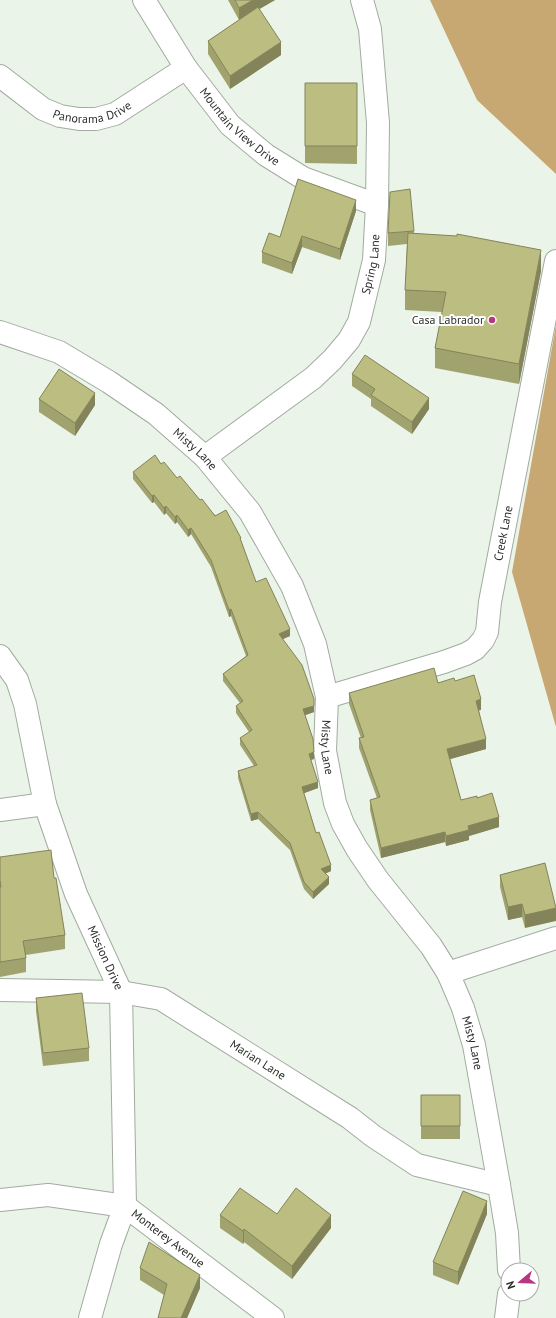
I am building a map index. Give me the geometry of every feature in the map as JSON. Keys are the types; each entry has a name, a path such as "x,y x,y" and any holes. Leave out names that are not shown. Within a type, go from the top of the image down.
{"street":[{"name":"Mountain View Drive","path":"144,0 186,68 230,125 266,155 303,178 377,205"},
{"name":"Spring Lane","path":"205,457 313,378 332,360 349,340 359,322 374,260 377,205 378,123 370,29 362,0"},
{"name":"Panorama Drive","path":"0,76 43,109 60,116 79,119 96,119 115,114 186,68"},
{"name":"Creek Lane","path":"327,697 466,654 475,649 484,640 487,632 490,602 556,261"},
{"name":"Misty Lane","path":"0,332 59,352 109,382 156,414 205,457 250,512 292,586 316,644 327,697 325,751 335,803 343,824 357,849 374,873 431,946 448,973 463,1008 474,1045 507,1233 509,1262"},
{"name":"Mission Drive","path":"0,656 17,680 25,704 45,804 76,894 122,992 125,1206 111,1244 90,1318"},
{"path":"0,810 45,804"},
{"path":"448,973 556,938"},
{"name":"Marian Lane","path":"0,990 122,992 161,999 350,1118 417,1165 499,1185"},
{"name":"Monterey Avenue","path":"0,1200 48,1195 125,1206 273,1318"},
{"path":"506,1318 508,1302"}],"shaded area":[{"path":"430,0 556,0 556,174 477,100"},
{"path":"556,325 556,727 512,572"}],"building":[{"path":"235,0 253,0 239,8"},
{"path":"258,7 281,42 230,76 208,41"},
{"path":"305,83 357,83 357,146 305,146"},
{"path":"298,179 356,200 340,249 302,236 292,263 262,252 269,233 280,237"},
{"path":"410,189 414,231 388,233 390,192"},
{"name":"Casa Labrador","path":"408,233 457,236 457,234 541,250 519,364 435,348 446,292 405,290"},
{"path":"365,355 429,398 412,422 371,395 375,389 352,374"},
{"path":"59,369 95,393 75,423 39,399"},
{"path":"155,455 161,464 164,462 177,478 180,476 200,500 202,499 215,516 226,510 241,538 256,582 266,578 290,629 279,634 302,665 314,699 314,706 303,709 313,739 314,752 309,754 318,782 302,787 316,833 319,832 331,865 321,869 329,877 313,892 304,882 290,843 258,812 251,814 238,771 257,765 240,738 252,730 236,706 243,701 223,674 248,655 231,609 229,610 211,560 191,528 188,530 177,515 175,517 166,506 164,508 154,495 152,496 133,472"},
{"path":"434,668 438,683 454,678 455,681 474,675 481,699 476,701 486,739 447,749 461,800 477,796 477,798 492,793 499,817 468,826 469,830 446,836 445,832 381,848 370,800 380,797 359,738 364,737 349,693"},
{"path":"51,850 54,878 56,878 65,935 23,941 26,958 0,962 0,857"},
{"path":"545,863 556,908 525,915 522,904 508,907 500,875"},
{"path":"82,993 89,1048 43,1053 36,998"},
{"path":"421,1095 460,1095 460,1126 421,1126"},
{"path":"240,1188 277,1214 296,1188 331,1215 292,1266 244,1229 243,1231 220,1215"},
{"path":"463,1191 487,1201 458,1272 433,1262"},
{"path":"149,1242 200,1275 181,1318 158,1318 167,1284 140,1268"}],"place":[{"name":"Casa Labrador","path":"492,320"}]}
